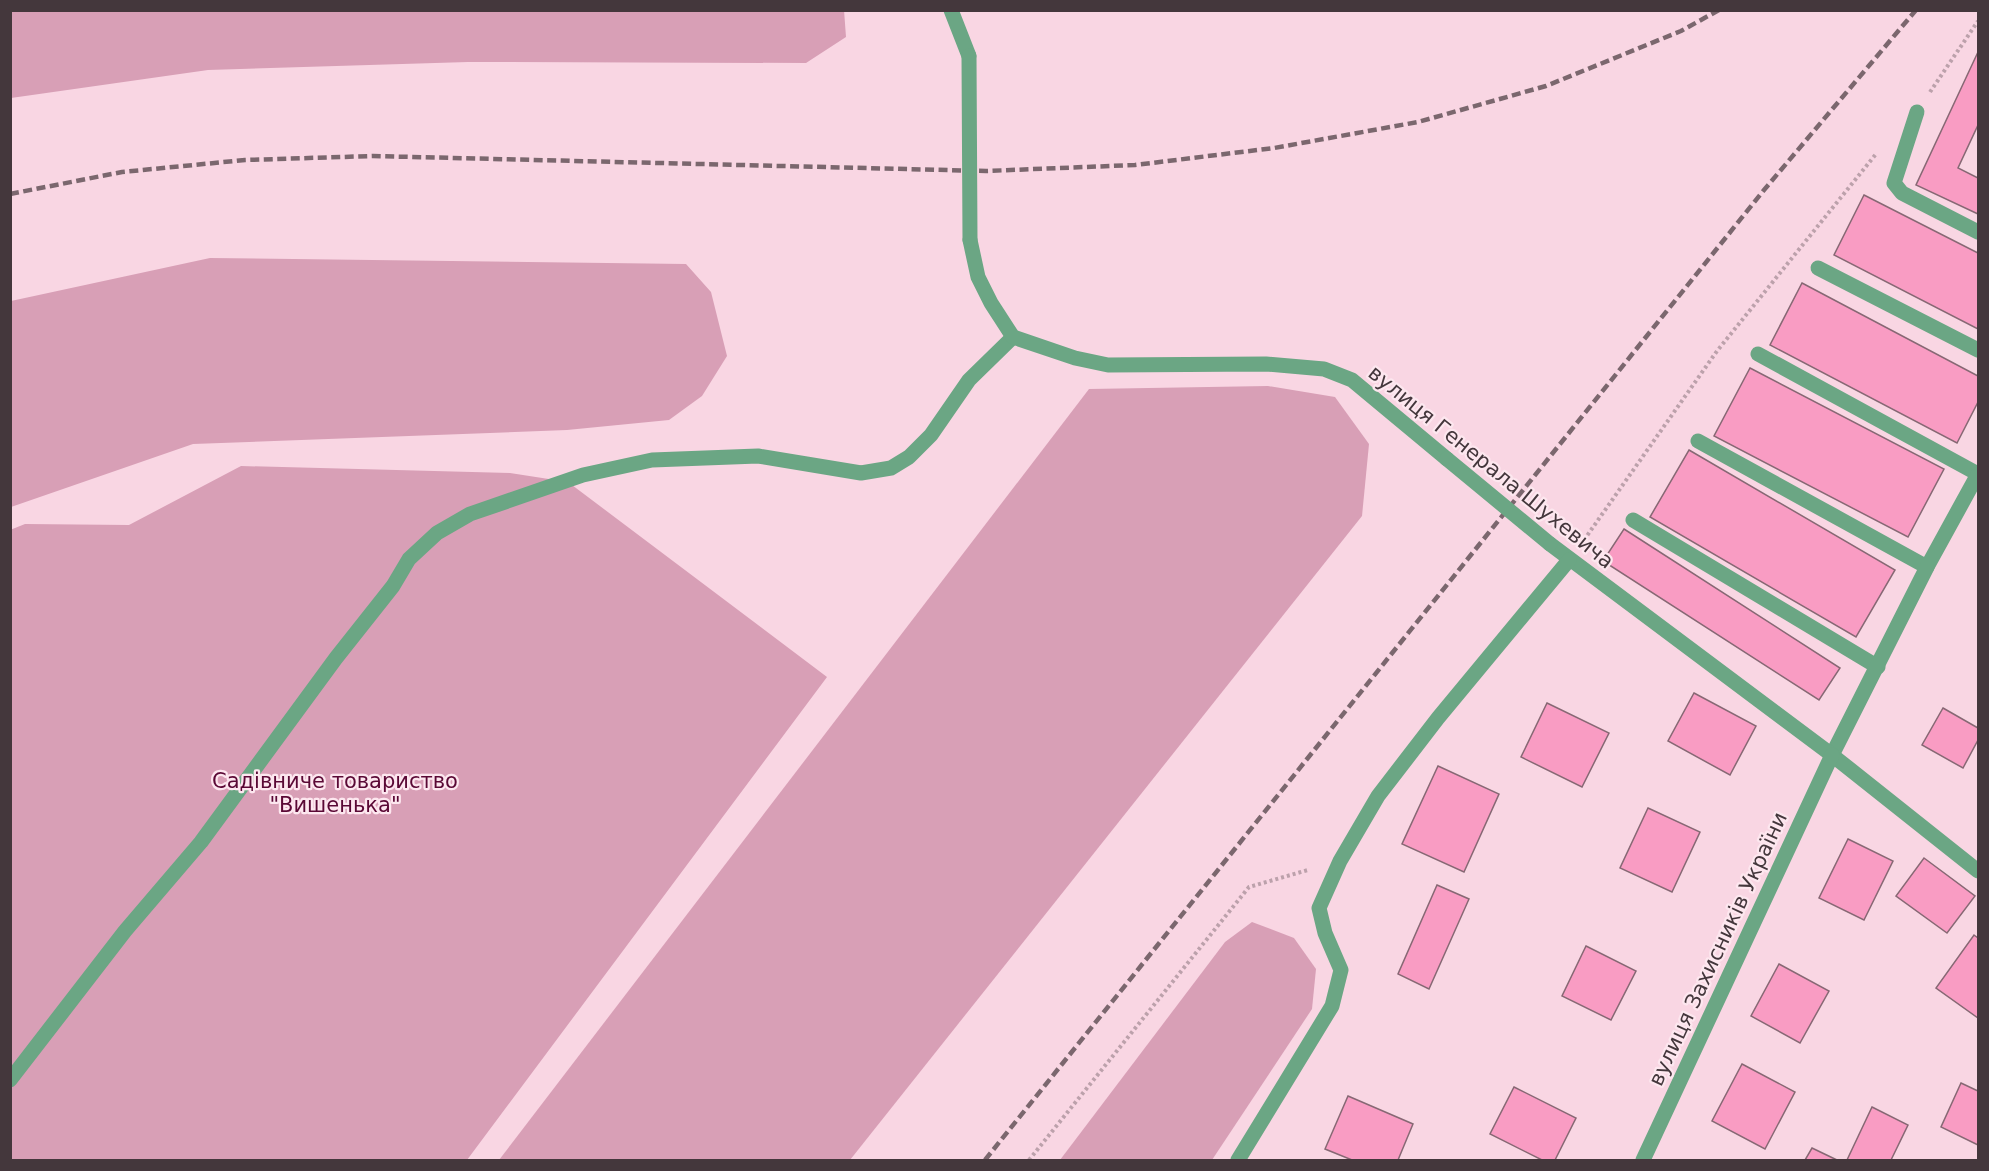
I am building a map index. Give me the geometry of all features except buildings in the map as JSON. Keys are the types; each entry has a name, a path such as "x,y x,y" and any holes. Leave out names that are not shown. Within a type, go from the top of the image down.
{"street":[{"path":"10,1080 125,931 201,842 329,667 393,586 409,559 438,533 470,514 582,476 652,460 758,456 861,474 891,468 909,457 931,435 969,380 1013,337 991,303 978,277 970,240 969,56 951,10"},
{"path":"1917,112 1894,183 1902,193 1978,232"},
{"path":"1818,268 1978,350"},
{"name":"вулиця Генерала Шухевича","path":"1013,337 1075,358 1108,365 1266,364 1324,369 1352,380 1569,560 1832,755 1978,871"},
{"path":"1758,354 1978,474"},
{"path":"1698,441 1928,567"},
{"name":"вулиця Захисників України","path":"1643,1161 1832,755 1978,474"},
{"path":"1633,520 1878,666"},
{"path":"1238,1161 1332,1006 1341,970 1325,933 1319,908 1340,861 1384,787 1569,560"}],"path":[{"path":"1917,112 1978,21"},
{"path":"1569,560 1716,351 1865,164 1880,149"},
{"path":"1029,1161 1249,887 1340,861"}],"green space":[{"path":"844,10 846,37 806,63 468,62 208,70 11,98 11,11"},
{"path":"210,258 686,264 711,292 727,356 702,396 669,420 567,430 193,444 11,507 11,301"},
{"path":"1268,386 1335,397 1369,444 1362,516 850,1160 499,1160 1089,389"},
{"name":"Садівниче товариство \"Вишенька\"","path":"241,466 510,473 568,482 827,677 467,1160 11,1160 10,530 25,524 129,525"},
{"path":"1252,922 1294,938 1316,969 1312,1009 1212,1160 1060,1160 1225,942"}],"railway":[{"path":"10,194 122,172 245,160 373,156 986,171 1135,165 1274,148 1418,122 1546,86 1681,31 1719,10"},
{"path":"985,1160 1764,190 1916,10"}]}
